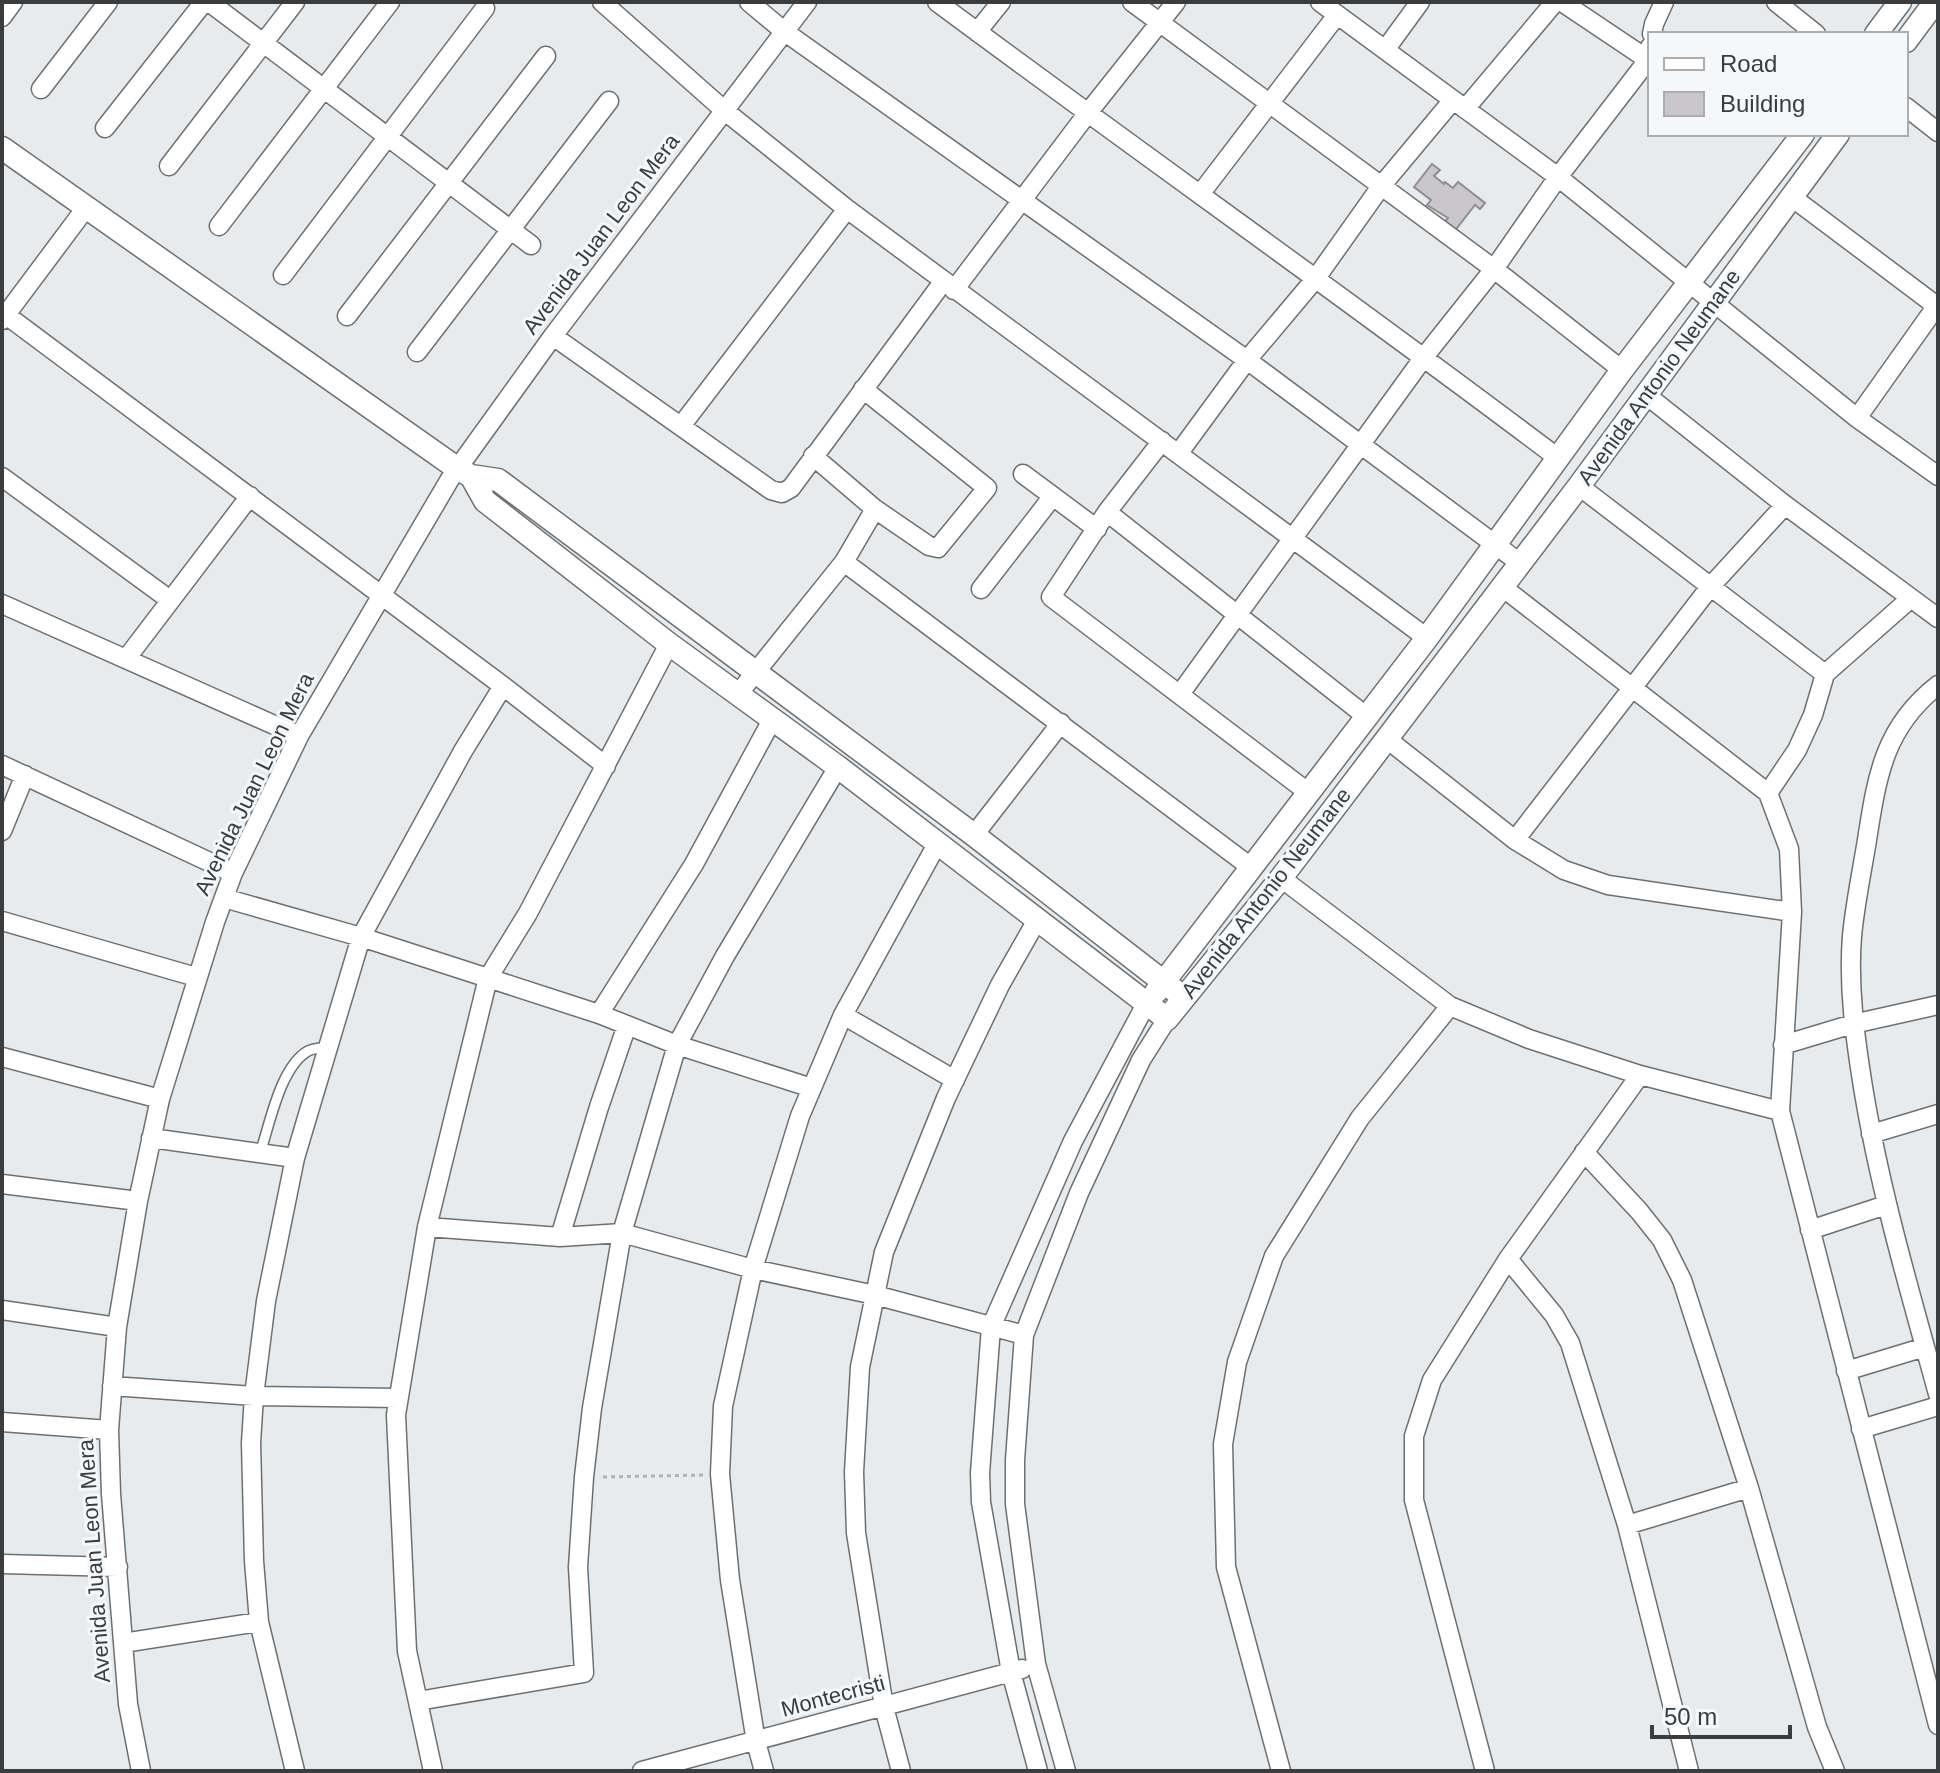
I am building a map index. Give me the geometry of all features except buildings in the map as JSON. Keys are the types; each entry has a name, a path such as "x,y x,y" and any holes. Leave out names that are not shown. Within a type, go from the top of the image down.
{"street":[{"path":"2,17 13,2"},
{"path":"41,89 108,2"},
{"path":"105,128 206,2 531,245"},
{"path":"169,166 295,2"},
{"path":"219,226 390,2"},
{"path":"602,2 725,111 847,209 1427,638"},
{"path":"749,2 785,32 1362,443 1520,563"},
{"name":"Avenida Juan Leon Mera","path":"141,1771 128,1704 111,1494 109,1430 117,1327 138,1201 160,1099 196,977 233,873 299,736 381,596 553,336 807,2"},
{"path":"937,2 1558,458"},
{"path":"977,32 1001,2"},
{"path":"1132,2 1494,269 1622,370"},
{"path":"553,336 771,490 782,493 791,488 863,389 1021,201 1176,2"},
{"path":"1320,2 1558,177 1857,418 1938,476"},
{"path":"1385,50 1420,2"},
{"path":"1178,454 1247,360 1316,278 1382,185 1555,2"},
{"path":"1562,2 1648,55"},
{"path":"1652,32 1664,2"},
{"path":"1776,2 1814,32"},
{"path":"1878,32 1900,2"},
{"path":"1908,38 1935,2"},
{"path":"283,275 485,8"},
{"path":"1201,193 1337,15"},
{"path":"347,316 546,56"},
{"path":"1180,694 1424,357 1494,269 1648,57"},
{"path":"417,352 609,101"},
{"path":"1908,109 1938,132"},
{"name":"Avenida Antonio Neumane","path":"1038,1771 1011,1672 981,1502 980,1473 991,1327 1073,1141 1147,1002 1427,638 1622,370 1801,136"},
{"name":"Avenida Antonio Neumane","path":"1066,1771 1036,1664 1015,1504 1024,1335 1079,1193 1141,1060 1183,997 1281,878 1579,486 1837,136"},
{"path":"2,148 464,473 485,501 669,644 838,767 1167,1019"},
{"path":"1793,198 1938,306 1857,418"},
{"path":"85,209 3,316 250,496 606,766"},
{"path":"681,426 847,209"},
{"path":"813,456 875,509 929,546 938,548 987,488 863,389"},
{"path":"1645,394 1785,505 1938,618"},
{"path":"1162,441 1107,512 1051,597 1309,793"},
{"path":"464,473 498,480 974,835 1183,997"},
{"path":"1023,474 1097,529"},
{"path":"2,477 170,600"},
{"path":"1579,486 1825,674"},
{"path":"126,659 250,496"},
{"path":"981,589 1053,496"},
{"path":"1515,840 1710,587 1785,505"},
{"path":"738,694 844,562 875,509"},
{"path":"1107,512 1367,717"},
{"path":"844,562 1252,868"},
{"path":"1501,586 1768,793 1789,849 1792,912 1780,1111 1938,1725"},
{"path":"1768,793 1797,750 1813,715 1825,674 1910,599"},
{"path":"2,604 299,736"},
{"path":"433,1771 407,1651 396,1415 427,1227 488,978 528,913 669,644"},
{"path":"1938,685 1918,701 1891,737 1879,772 1852,936 1853,1024 1871,1134 1886,1205 1938,1394"},
{"path":"295,1771 259,1622 251,1443 266,1301 295,1158 361,937 463,751 503,686"},
{"path":"599,1014 694,864 772,720"},
{"path":"974,835 1061,723"},
{"path":"1387,739 1515,840 1564,870 1608,885 1792,912"},
{"path":"2,765 233,873"},
{"path":"418,1701 584,1673 578,1567 584,1477 592,1408 622,1233 677,1045 725,956 838,767"},
{"path":"2,831 25,775"},
{"path":"764,1771 756,1742 730,1580 720,1474 723,1406 753,1269 800,1116 843,1015 937,844"},
{"path":"1281,878 1450,1006 1529,1039 1640,1075 1780,1111"},
{"path":"224,898 361,937 488,978 599,1014 677,1045 812,1088"},
{"path":"901,1771 884,1707 856,1533 854,1472 860,1367 884,1252 955,1080 1000,985 1037,920"},
{"path":"2,921 196,977"},
{"path":"1783,1045 1853,1024 1938,1005"},
{"path":"1281,1771 1226,1567 1223,1444 1237,1362 1274,1256 1360,1118 1450,1006"},
{"path":"843,1015 955,1080"},
{"path":"560,1237 602,1096 627,1025"},
{"path":"2,1057 160,1099"},
{"path":"1485,1771 1414,1500 1414,1436 1432,1380 1508,1259 1640,1075"},
{"path":"1871,1134 1938,1114"},
{"path":"151,1138 295,1158"},
{"path":"1584,1152 1662,1240 1682,1280 1749,1488 1817,1727 1835,1771"},
{"path":"2,1184 138,1201"},
{"path":"1810,1230 1886,1205"},
{"path":"427,1227 560,1237 622,1233 753,1269 875,1295 1024,1335"},
{"path":"1508,1259 1554,1315 1570,1343 1627,1525 1689,1771"},
{"path":"2,1310 117,1327"},
{"path":"1846,1371 1925,1347"},
{"path":"112,1386 254,1396 399,1398"},
{"path":"1861,1429 1938,1406"},
{"path":"2,1422 109,1430"},
{"path":"1627,1525 1749,1488"},
{"path":"2,1564 118,1567"},
{"path":"123,1643 259,1622"},
{"name":"Montecristi","path":"642,1771 1036,1664"}],"lane":[{"path":"260,1153 282,1085 290,1070 310,1050 327,1047"}],"path":[{"path":"584,1477 720,1474"}]}
